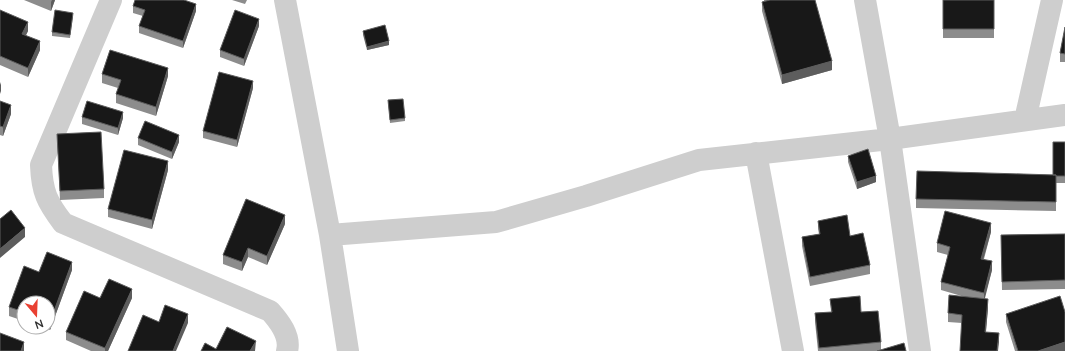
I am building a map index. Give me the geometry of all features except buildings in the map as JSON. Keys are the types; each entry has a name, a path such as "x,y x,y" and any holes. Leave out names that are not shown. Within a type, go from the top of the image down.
{"street":[{"path":"111,0 42,165 42,186 49,205 63,223 270,310 278,319 284,331 288,346 287,351"},
{"path":"284,0 330,235 348,351"},
{"path":"865,0 890,140 920,351"},
{"path":"1025,120 1052,0"},
{"path":"330,235 496,222 586,196 699,160 890,140 1065,115"},
{"path":"756,153 793,351"}]}
